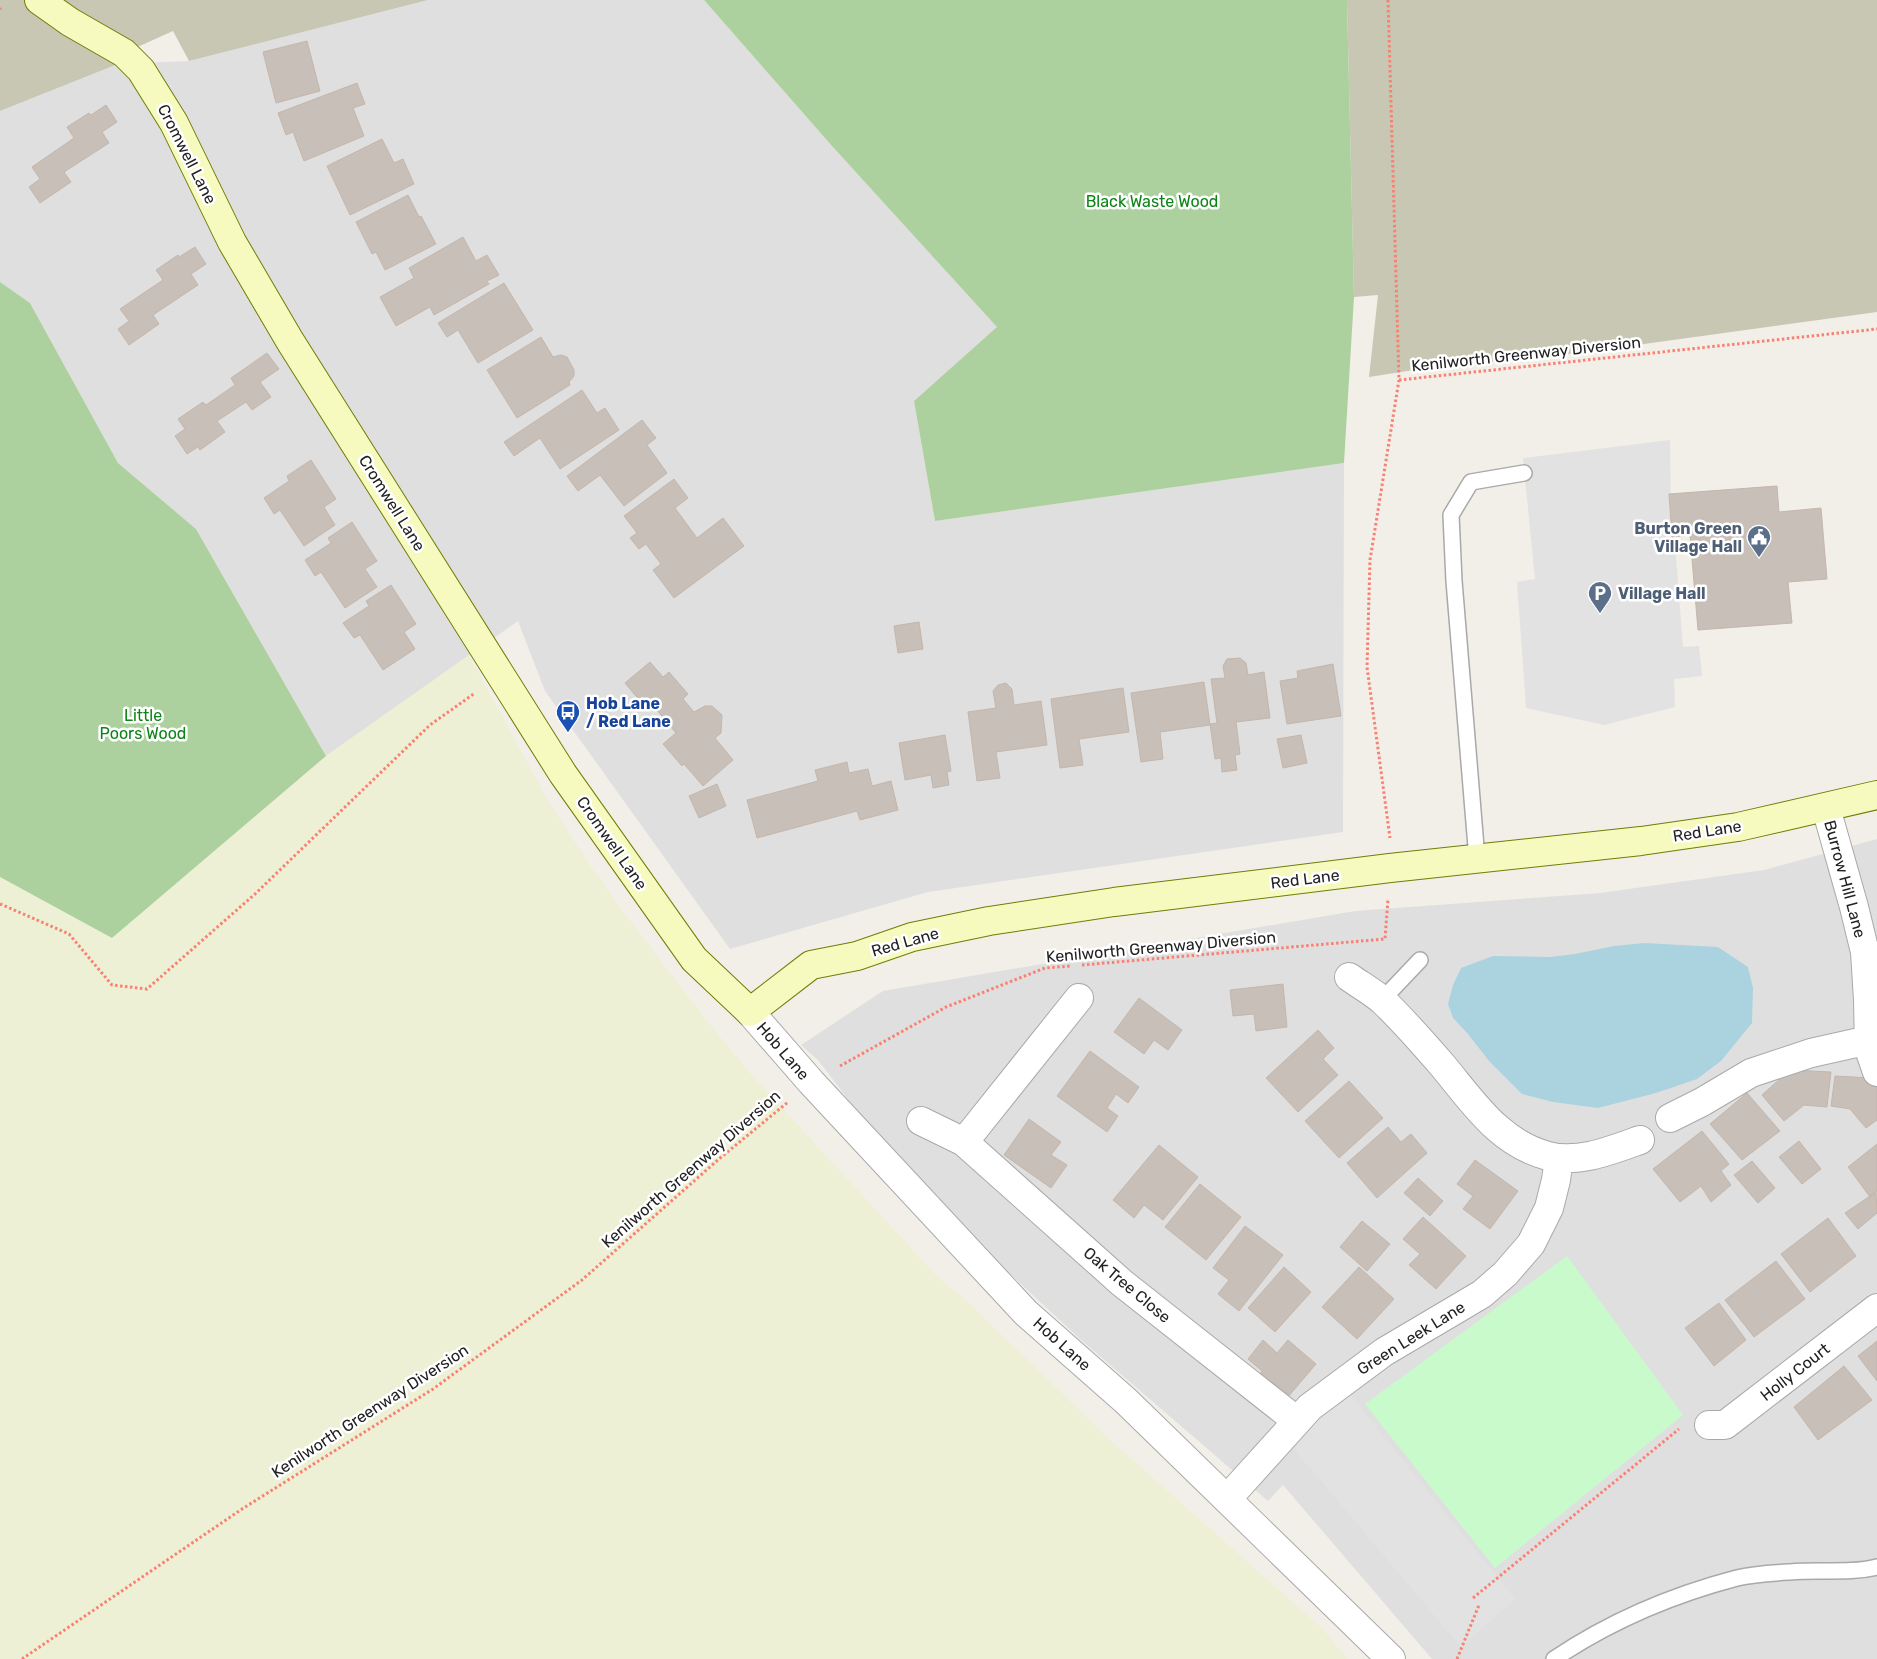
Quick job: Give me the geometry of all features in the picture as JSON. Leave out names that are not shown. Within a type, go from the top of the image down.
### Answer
[{"type":"street","name":"Cromwell Lane","points":[[39,0],[70,22],[124,53],[141,70],[174,123],[232,242],[290,341],[563,774],[694,959],[750,1012]]},
{"type":"street","name":"Red Lane","points":[[750,1012],[811,965],[857,956],[912,937],[989,921],[1114,902],[1390,868],[1641,841],[1738,827],[1877,795]]},
{"type":"street","name":"Burrow Hill Lane","points":[[1826,808],[1865,952],[1869,1049],[1877,1072]]},
{"type":"street","points":[[1349,977],[1382,1000],[1442,1066],[1484,1117],[1496,1128],[1521,1145],[1548,1156],[1559,1158],[1580,1157],[1607,1152],[1640,1140]]},
{"type":"street","points":[[964,1142],[1078,998]]},
{"type":"street","name":"Hob Lane","points":[[750,1012],[811,1082],[1026,1313],[1126,1401],[1392,1659]]},
{"type":"street","points":[[1670,1118],[1702,1102],[1751,1073],[1811,1053],[1869,1040]]},
{"type":"street","name":"Oak Tree Close","points":[[921,1121],[964,1142],[1122,1283],[1297,1421]]},
{"type":"street","name":"Green Leek Lane","points":[[1227,1499],[1310,1407],[1384,1352],[1482,1294],[1505,1274],[1531,1244],[1549,1208],[1559,1158]]},
{"type":"street","name":"Holly Court","points":[[1710,1425],[1725,1425],[1877,1308]]},
{"type":"lane","points":[[1477,859],[1454,581],[1451,515],[1471,482],[1524,473]]},
{"type":"lane","points":[[1382,1000],[1420,960]]},
{"type":"lane","points":[[1554,1659],[1584,1638],[1658,1603],[1738,1578],[1792,1572],[1877,1568]]},
{"type":"path","points":[[1388,0],[1399,380]]},
{"type":"path","name":"Kenilworth Greenway Diversion","points":[[22,1659],[242,1509],[457,1372],[582,1280],[719,1159],[811,1082],[946,1007],[1045,968],[1385,939],[1390,844],[1366,667],[1370,560],[1399,380],[1877,329]]},
{"type":"path","points":[[0,904],[69,934],[112,985],[147,989],[255,894],[430,725],[499,675]]},
{"type":"path","points":[[1473,1598],[1686,1424],[1710,1425]]},
{"type":"path","points":[[1457,1659],[1478,1605]]},
{"type":"shaded area","points":[[0,0],[428,0],[189,61],[173,31],[124,53],[118,64],[0,111]]},
{"type":"shaded area","points":[[428,0],[704,0],[832,146],[998,327],[914,401],[935,521],[1344,463],[1343,832],[928,892],[730,949],[545,691],[518,621],[326,756],[196,529],[118,463],[30,303],[0,282],[0,111],[118,64],[189,61]]},
{"type":"shaded area","points":[[1347,0],[1877,0],[1877,312],[1586,352],[1414,370],[1369,377],[1378,295],[1354,297]]},
{"type":"shaded area","name":"Village Hall","points":[[1670,440],[1671,520],[1675,544],[1683,647],[1699,646],[1702,676],[1674,679],[1675,707],[1604,725],[1526,708],[1517,582],[1535,579],[1523,458]]},
{"type":"shaded area","points":[[469,655],[550,804],[592,868],[703,1016],[751,1074],[936,1275],[968,1302],[1106,1436],[1321,1627],[1348,1659],[0,1659],[0,877],[112,938],[326,756]]},
{"type":"shaded area","points":[[1877,839],[1877,1659],[1432,1659],[1283,1485],[1268,1501],[1080,1339],[935,1204],[882,1144],[818,1060],[801,1045],[883,991],[1355,911],[1600,893],[1764,870]]},
{"type":"shaded area","points":[[1341,1384],[1515,1599],[1461,1647],[1283,1436]]},
{"type":"green space","name":"Black Waste Wood","points":[[704,0],[1347,0],[1354,297],[1344,463],[935,521],[914,401],[997,327],[832,146]]},
{"type":"green space","name":"Little Poors Wood","points":[[0,282],[30,303],[118,463],[196,529],[326,756],[112,938],[0,877]]},
{"type":"green space","points":[[1567,1256],[1683,1415],[1495,1568],[1365,1404]]},
{"type":"water","points":[[1644,943],[1718,947],[1748,967],[1753,988],[1752,1023],[1721,1061],[1697,1079],[1656,1093],[1598,1108],[1553,1102],[1522,1094],[1489,1061],[1453,1018],[1448,1004],[1453,985],[1461,968],[1493,956],[1550,957]]},
{"type":"building","points":[[307,41],[320,91],[276,103],[263,52]]},
{"type":"building","points":[[357,83],[365,104],[353,108],[364,136],[304,161],[293,132],[286,135],[278,113]]},
{"type":"building","points":[[106,105],[117,122],[102,132],[109,143],[64,172],[71,182],[40,203],[29,187],[40,179],[32,167],[74,138],[67,127]]},
{"type":"building","points":[[382,139],[394,163],[403,159],[414,184],[350,215],[327,166]]},
{"type":"building","points":[[408,195],[436,244],[385,270],[376,252],[372,254],[356,222]]},
{"type":"building","points":[[463,237],[476,261],[487,255],[499,275],[487,281],[489,284],[434,315],[430,307],[396,326],[380,297],[414,278],[409,268]]},
{"type":"building","points":[[195,247],[206,264],[191,274],[198,285],[153,315],[159,324],[129,345],[118,329],[129,321],[120,309],[163,280],[156,270],[178,255],[179,257]]},
{"type":"building","points":[[504,283],[533,330],[478,363],[458,330],[447,337],[438,323]]},
{"type":"building","points":[[541,337],[553,357],[561,355],[567,357],[574,370],[574,376],[569,382],[570,385],[517,418],[487,370]]},
{"type":"building","points":[[267,353],[279,369],[260,382],[271,397],[252,410],[246,402],[217,421],[225,432],[200,450],[198,447],[187,454],[175,436],[185,429],[178,419],[203,402],[206,405],[235,385],[231,378]]},
{"type":"building","points":[[582,390],[597,413],[605,408],[619,430],[560,469],[540,438],[514,456],[504,442]]},
{"type":"building","points":[[642,420],[656,438],[647,445],[667,473],[624,506],[600,475],[578,491],[567,476]]},
{"type":"building","points":[[311,460],[336,499],[324,507],[335,525],[304,546],[280,510],[274,514],[264,498],[289,481],[287,476]]},
{"type":"building","points":[[674,479],[688,498],[675,508],[697,538],[723,518],[744,546],[674,598],[653,570],[661,564],[646,544],[639,549],[630,538],[637,533],[624,516]]},
{"type":"building","name":"Burton Green Village Hall","points":[[1777,486],[1779,512],[1821,508],[1827,579],[1788,582],[1792,623],[1698,630],[1690,535],[1672,537],[1669,494]]},
{"type":"building","points":[[352,522],[377,561],[365,569],[377,587],[345,608],[321,572],[315,576],[305,560],[331,543],[328,538]]},
{"type":"building","points":[[391,585],[416,624],[404,632],[415,649],[383,670],[360,635],[354,638],[343,623],[369,606],[366,601]]},
{"type":"building","points":[[919,622],[923,649],[898,653],[894,626]]},
{"type":"building","points":[[1240,658],[1246,663],[1248,675],[1264,672],[1270,718],[1236,722],[1240,754],[1235,755],[1237,770],[1222,772],[1221,758],[1215,759],[1210,724],[1217,723],[1211,679],[1225,678],[1223,666],[1227,659]]},
{"type":"building","points":[[650,662],[663,677],[669,672],[688,694],[683,699],[694,712],[705,706],[712,706],[722,715],[721,733],[715,738],[733,760],[703,786],[663,744],[676,733],[651,703],[646,708],[625,683]]},
{"type":"building","points":[[1333,664],[1341,716],[1287,724],[1280,681],[1298,678],[1297,671]]},
{"type":"building","points":[[1204,682],[1210,725],[1160,732],[1163,759],[1141,762],[1131,693]]},
{"type":"building","points":[[1006,683],[1012,689],[1014,705],[1041,701],[1047,745],[996,752],[1000,778],[977,781],[968,712],[996,708],[993,691],[998,685]]},
{"type":"building","points":[[1123,688],[1129,732],[1079,739],[1083,765],[1060,768],[1051,699]]},
{"type":"building","points":[[945,735],[951,771],[947,772],[949,785],[933,788],[931,775],[905,780],[899,743]]},
{"type":"building","points":[[1301,735],[1307,763],[1283,768],[1277,739]]},
{"type":"building","points":[[847,762],[849,773],[868,769],[872,786],[891,781],[898,810],[860,820],[857,811],[757,838],[747,800],[818,781],[815,770]]},
{"type":"building","points":[[717,784],[726,806],[699,818],[689,796]]},
{"type":"building","points":[[1283,984],[1287,1027],[1256,1031],[1254,1014],[1233,1016],[1230,990]]},
{"type":"building","points":[[1139,998],[1182,1030],[1168,1050],[1154,1040],[1144,1054],[1114,1032]]},
{"type":"building","points":[[1318,1030],[1334,1048],[1323,1059],[1338,1075],[1298,1112],[1266,1078]]},
{"type":"building","points":[[1090,1051],[1139,1087],[1128,1103],[1116,1094],[1107,1108],[1118,1116],[1107,1132],[1057,1096]]},
{"type":"building","points":[[1790,1070],[1831,1072],[1827,1107],[1804,1105],[1784,1121],[1762,1095]]},
{"type":"building","points":[[1835,1076],[1871,1078],[1877,1086],[1877,1120],[1866,1128],[1850,1109],[1831,1106]]},
{"type":"building","points":[[1349,1081],[1383,1118],[1339,1158],[1305,1121]]},
{"type":"building","points":[[1747,1093],[1780,1131],[1742,1160],[1710,1124]]},
{"type":"building","points":[[1029,1119],[1061,1142],[1051,1155],[1067,1165],[1051,1188],[1004,1155]]},
{"type":"building","points":[[1388,1127],[1401,1142],[1411,1134],[1427,1153],[1377,1198],[1347,1163]]},
{"type":"building","points":[[1702,1131],[1729,1164],[1721,1171],[1731,1185],[1711,1202],[1701,1186],[1680,1202],[1653,1169]]},
{"type":"building","points":[[1799,1141],[1821,1169],[1802,1184],[1779,1157]]},
{"type":"building","points":[[1877,1144],[1877,1191],[1870,1197],[1848,1167]]},
{"type":"building","points":[[1159,1145],[1198,1177],[1163,1220],[1144,1205],[1134,1218],[1113,1200]]},
{"type":"building","points":[[1475,1160],[1518,1191],[1490,1229],[1463,1209],[1473,1196],[1457,1184]]},
{"type":"building","points":[[1752,1161],[1775,1188],[1758,1203],[1734,1175]]},
{"type":"building","points":[[1418,1178],[1443,1201],[1430,1216],[1404,1193]]},
{"type":"building","points":[[1200,1184],[1241,1217],[1206,1260],[1165,1227]]},
{"type":"building","points":[[1876,1192],[1877,1213],[1858,1229],[1845,1213]]},
{"type":"building","points":[[1423,1217],[1466,1256],[1436,1289],[1409,1265],[1420,1254],[1403,1239]]},
{"type":"building","points":[[1828,1218],[1856,1256],[1810,1292],[1781,1254]]},
{"type":"building","points":[[1362,1221],[1390,1244],[1367,1271],[1340,1247]]},
{"type":"building","points":[[1245,1226],[1283,1255],[1239,1311],[1218,1294],[1229,1280],[1213,1268]]},
{"type":"building","points":[[1776,1261],[1805,1299],[1754,1337],[1725,1300]]},
{"type":"building","points":[[1284,1267],[1311,1292],[1275,1332],[1248,1308]]},
{"type":"building","points":[[1359,1267],[1394,1299],[1357,1339],[1322,1307]]},
{"type":"building","points":[[1719,1303],[1746,1340],[1714,1366],[1685,1328]]},
{"type":"building","points":[[1263,1340],[1277,1353],[1288,1340],[1316,1364],[1287,1398],[1260,1375],[1262,1371],[1248,1359]]},
{"type":"building","points":[[1877,1341],[1877,1381],[1858,1356]]},
{"type":"building","points":[[1844,1366],[1872,1400],[1818,1440],[1794,1407]]},
{"type":"place","name":"Burton Green Village Hall","points":[[1759,558]]},
{"type":"place","name":"Village Hall","points":[[1600,614]]},
{"type":"place","name":"Hob Lane / Red Lane","points":[[568,733]]}]
